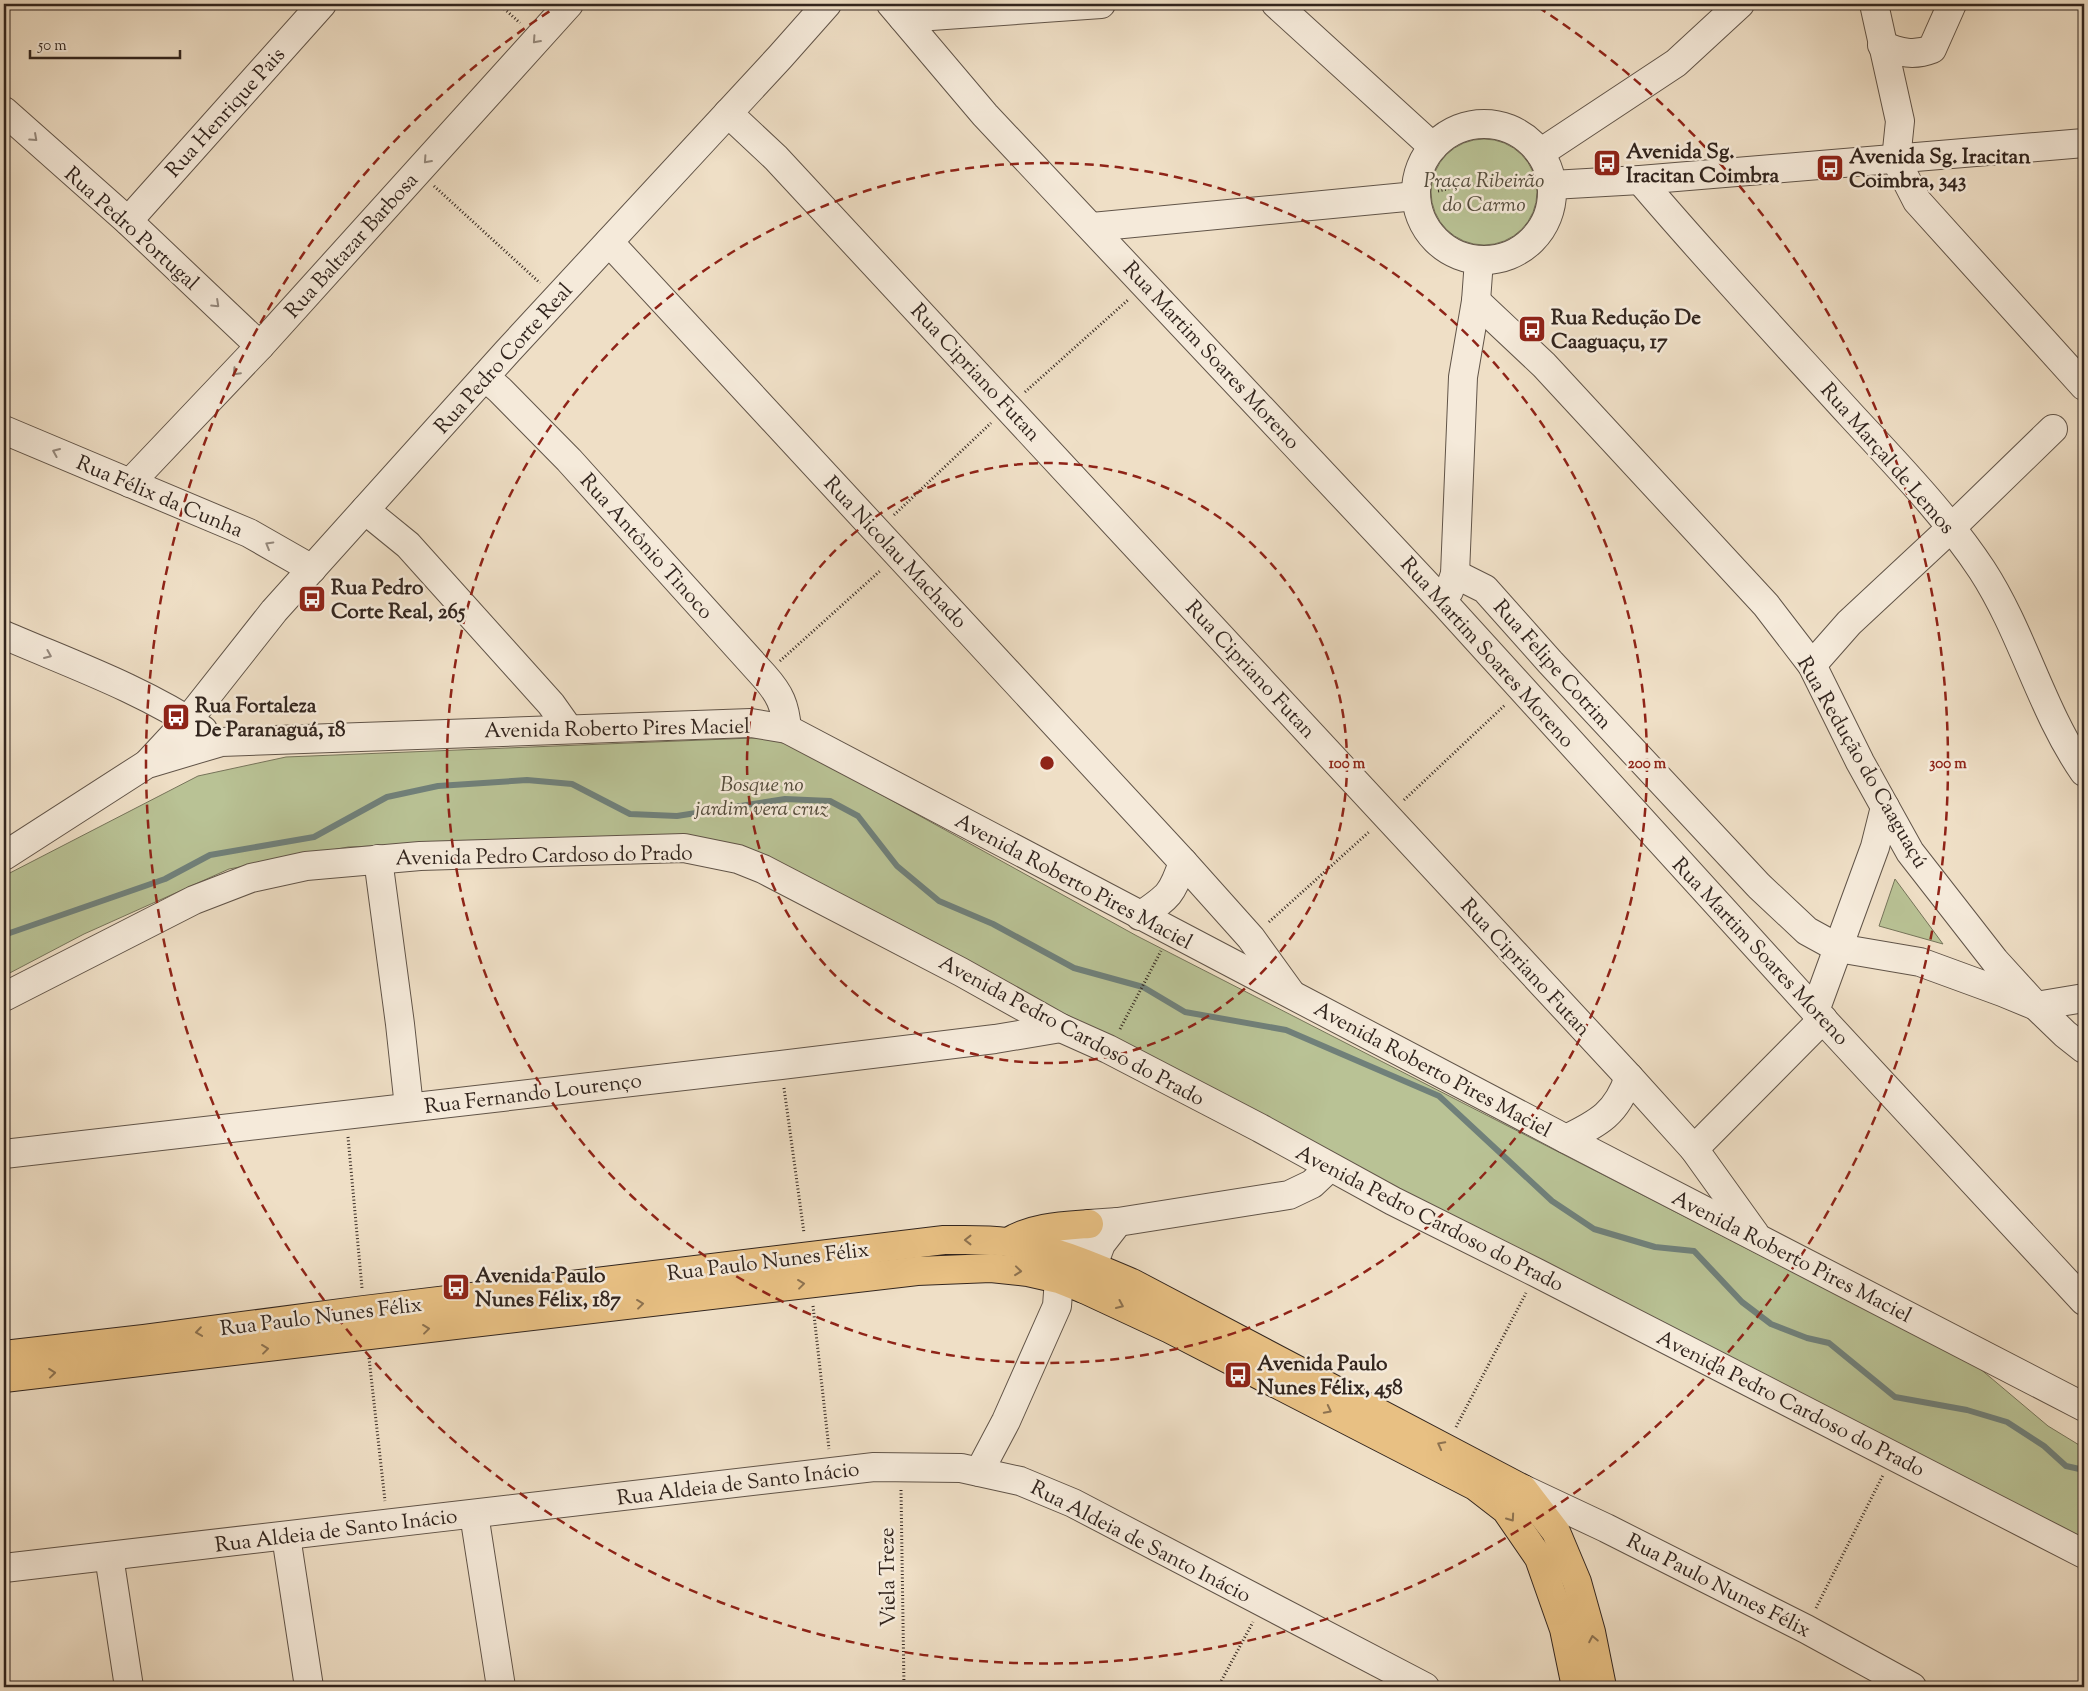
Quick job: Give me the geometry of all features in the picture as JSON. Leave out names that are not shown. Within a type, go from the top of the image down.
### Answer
[{"type":"main road","points":[[1008,1242],[1022,1234],[1056,1227],[1089,1224]]},
{"type":"main road","name":"Rua Paulo Nunes Félix","points":[[4,1355],[944,1240],[1008,1242],[1072,1279],[1170,1328],[1479,1477]]},
{"type":"main road","name":"Rua Paulo Nunes Félix","points":[[4,1378],[810,1283],[953,1268],[990,1268],[1072,1279],[1132,1283],[1446,1447],[1479,1477]]},
{"type":"main road","points":[[1479,1477],[1523,1489],[1556,1532],[1577,1582],[1591,1632],[1602,1687]]},
{"type":"main road","points":[[1479,1477],[1506,1510],[1539,1558],[1564,1629],[1576,1687]]},
{"type":"street","name":"Rua Henrique Pais","points":[[128,221],[322,4]]},
{"type":"street","name":"Rua Baltazar Barbosa","points":[[130,483],[260,346],[569,4]]},
{"type":"street","name":"Rua Pedro Corte Real","points":[[147,764],[188,720],[274,611],[485,377],[827,4]]},
{"type":"street","points":[[897,11],[1101,4]]},
{"type":"street","points":[[1276,4],[1433,147]]},
{"type":"street","points":[[1540,153],[1676,63],[1740,4]]},
{"type":"street","points":[[1874,4],[1900,121],[1896,160],[1917,201],[2084,386]]},
{"type":"street","points":[[1882,45],[1898,52],[1912,54],[1932,49],[1952,4]]},
{"type":"street","name":"Rua Martim Soares Moreno","points":[[897,11],[985,114],[1445,604],[1819,1015],[2084,1301]]},
{"type":"street","name":"Rua Pedro Portugal","points":[[4,111],[128,221],[260,346]]},
{"type":"street","name":"Rua Cipriano Futan","points":[[728,113],[776,158],[1629,1077],[1694,1149],[1759,1238]]},
{"type":"street","points":[[1479,124],[1497,125],[1513,130],[1528,140],[1540,153],[1548,168],[1552,185],[1552,205],[1546,223],[1534,240],[1518,252],[1499,259],[1479,260],[1455,254],[1435,240],[1421,220],[1416,196],[1417,178],[1423,161],[1433,147],[1446,135],[1462,128],[1479,124]]},
{"type":"street","points":[[1552,185],[1640,180],[2084,144]]},
{"type":"street","name":"Rua Marçal de Lemos","points":[[1640,180],[1695,244],[1870,435],[1952,528],[1999,598],[2054,717],[2084,772]]},
{"type":"street","points":[[1092,227],[1416,196]]},
{"type":"street","name":"Rua Nicolau Machado","points":[[609,242],[1183,862],[1251,938],[1293,996]]},
{"type":"street","points":[[1445,604],[1455,574],[1463,377],[1476,301],[1479,260]]},
{"type":"street","name":"Rua Redução do Caaguaçú","points":[[1476,301],[1544,365],[1766,605],[1812,665],[1860,762],[1910,852],[1995,961],[2036,1006],[2065,1034],[2084,1049]]},
{"type":"street","name":"Rua Antônio Tinoco","points":[[485,377],[569,460],[777,691],[786,711],[787,730]]},
{"type":"street","name":"Rua Félix da Cunha","points":[[4,430],[249,533],[312,569]]},
{"type":"street","points":[[1812,665],[1849,624],[2053,430]]},
{"type":"street","points":[[365,510],[408,545],[551,704],[568,728]]},
{"type":"street","name":"Rua Felipe Cotrim","points":[[1455,574],[1485,589],[1563,677],[1759,886],[1807,931],[1838,948],[1920,962],[2036,1006]]},
{"type":"street","points":[[4,635],[123,687],[188,720],[221,742]]},
{"type":"street","name":"Avenida Roberto Pires Maciel","points":[[4,856],[147,764],[221,742],[568,728],[751,723],[787,730],[1566,1139],[1759,1238],[2080,1397]]},
{"type":"street","points":[[1694,1149],[1819,1015],[1838,948],[1875,847],[1885,807]]},
{"type":"street","name":"Avenida Pedro Cardoso do Prado","points":[[4,997],[194,900],[251,878],[306,866],[420,856],[684,848],[738,859],[763,869],[875,927],[1061,1028],[1125,1058],[1260,1128],[1329,1168],[2084,1554]]},
{"type":"street","points":[[378,859],[409,1108]]},
{"type":"street","points":[[1140,916],[1169,894],[1175,885],[1183,862]]},
{"type":"street","points":[[2036,1006],[2084,998]]},
{"type":"street","name":"Rua Fernando Lourenço","points":[[4,1154],[780,1065],[995,1039],[1061,1028]]},
{"type":"street","points":[[1566,1139],[1604,1119],[1617,1104],[1629,1077]]},
{"type":"street","points":[[1072,1279],[1077,1237],[1089,1224],[1118,1222],[1251,1203],[1289,1195],[1312,1184],[1329,1168]]},
{"type":"street","points":[[980,1472],[1006,1421],[1072,1279],[1118,1222]]},
{"type":"street","name":"Rua Aldeia de Santo Inácio","points":[[4,1568],[874,1467],[960,1468],[1020,1481],[1073,1503],[1426,1687]]},
{"type":"street","name":"Rua Paulo Nunes Félix","points":[[1523,1489],[1606,1528],[1806,1629],[1912,1687]]},
{"type":"street","points":[[474,1514],[502,1687]]},
{"type":"street","points":[[1556,1532],[1571,1528],[1606,1528]]},
{"type":"street","points":[[286,1536],[309,1687]]},
{"type":"street","points":[[109,1556],[129,1687]]},
{"type":"path","points":[[499,4],[537,39]]},
{"type":"path","points":[[417,171],[557,298]]},
{"type":"path","points":[[1416,196],[1466,185],[1524,179],[1552,185]]},
{"type":"path","points":[[764,676],[898,554]]},
{"type":"path","points":[[1125,1020],[1150,972]]},
{"type":"path","points":[[780,1065],[807,1256]]},
{"type":"path","points":[[346,1114],[364,1310]]},
{"type":"path","points":[[1446,1447],[1537,1273]]},
{"type":"path","points":[[810,1283],[831,1472]]},
{"type":"path","points":[[367,1336],[388,1524]]},
{"type":"path","points":[[1806,1629],[1893,1455]]},
{"type":"path","name":"Viela Treze","points":[[900,1467],[904,1687]]},
{"type":"path","points":[[1218,1687],[1263,1602]]},
{"type":"green space","name":"Praça Ribeirão do Carmo","points":[[1484,139],[1504,143],[1521,155],[1533,172],[1537,192],[1533,212],[1521,229],[1504,241],[1484,245],[1464,241],[1447,229],[1435,212],[1431,192],[1435,172],[1447,155],[1464,143]]},
{"type":"green space","name":"Bosque no jardim vera cruz","points":[[777,737],[1137,936],[1978,1367],[2048,1426],[2084,1448],[2084,1542],[1380,1180],[827,891],[634,836],[348,847],[229,869],[84,934],[4,976],[4,876],[198,776],[286,757]]},
{"type":"green space","points":[[1895,879],[1943,944],[1879,926]]},
{"type":"waterway","points":[[4,935],[165,879],[210,855],[314,837],[387,797],[438,786],[527,780],[572,784],[630,814],[677,816],[785,799],[830,801],[858,816],[897,866],[939,901],[993,924],[1074,968],[1143,987],[1185,1012],[1286,1030],[1439,1096],[1552,1201],[1594,1229],[1655,1247],[1694,1251],[1742,1302],[1771,1324],[1807,1338],[1829,1343],[1895,1397],[1967,1410],[2007,1422],[2044,1446],[2066,1466],[2084,1470]]},
{"type":"place","name":"Avenida Sg. Iracitan Coimbra","points":[[1607,163]]},
{"type":"place","name":"Avenida Sg. Iracitan Coimbra, 343","points":[[1830,168]]},
{"type":"place","name":"Rua Redução De Caaguaçu, 17","points":[[1532,329]]},
{"type":"place","name":"Rua Pedro Corte Real, 265","points":[[312,599]]},
{"type":"place","name":"Rua Fortaleza De Paranaguá, 18","points":[[176,717]]},
{"type":"place","name":"Avenida Paulo Nunes Félix, 187","points":[[456,1287]]},
{"type":"place","name":"Avenida Paulo Nunes Félix, 458","points":[[1238,1375]]}]
